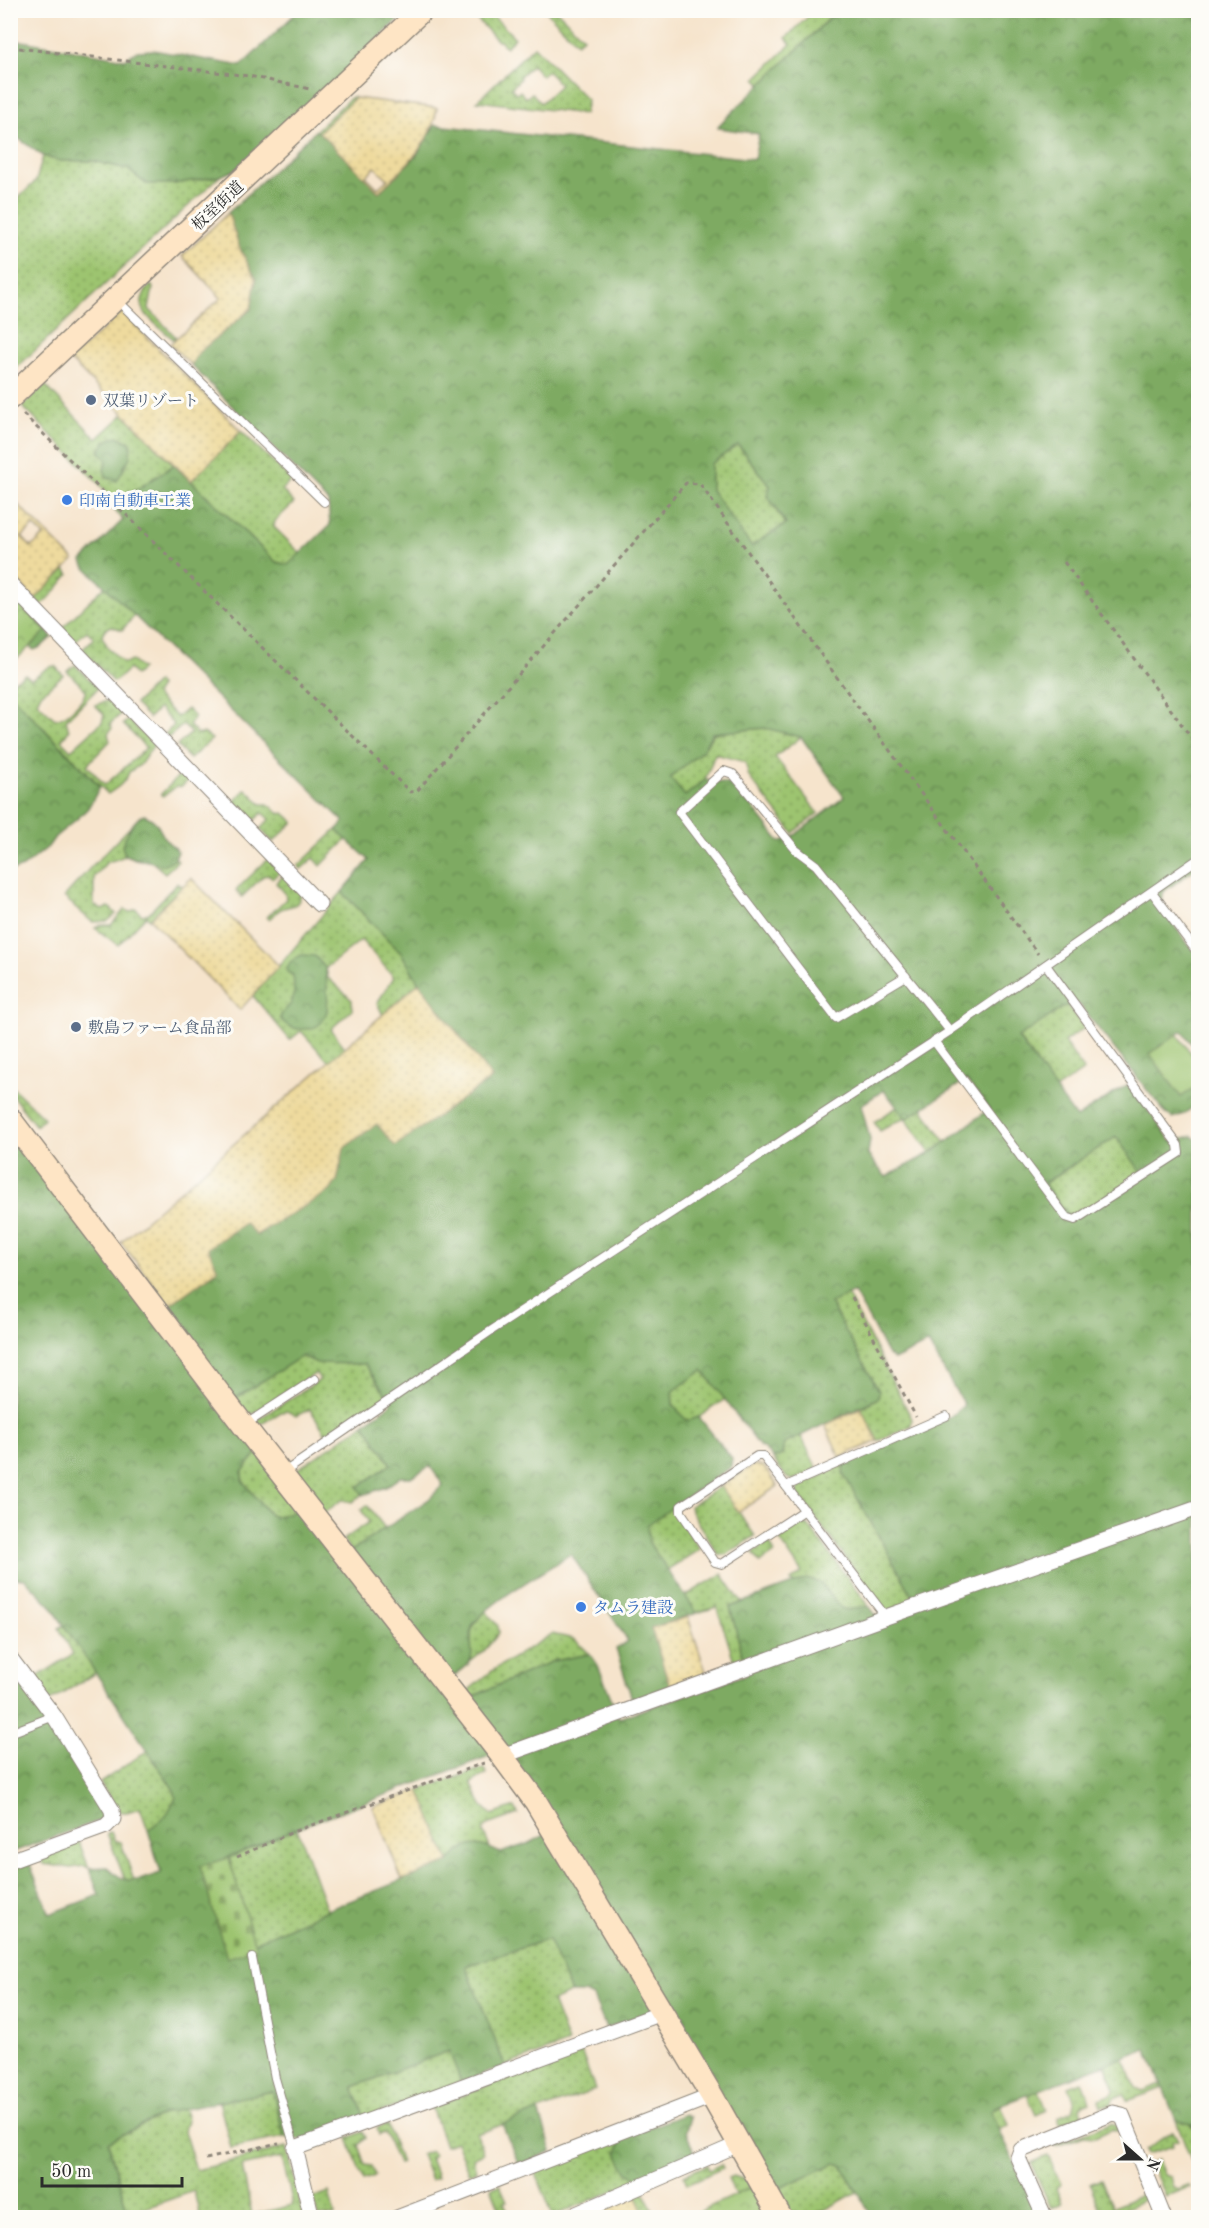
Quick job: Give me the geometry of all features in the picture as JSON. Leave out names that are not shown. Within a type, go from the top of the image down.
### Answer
[{"type":"street","name":"板室街道","points":[[15,404],[116,299],[422,10]]},
{"type":"street","points":[[10,584],[319,904]]},
{"type":"street","points":[[10,1119],[244,1426],[536,1802],[712,2096],[781,2217]]},
{"type":"street","points":[[502,1756],[886,1617],[1198,1508]]},
{"type":"street","points":[[10,1658],[54,1716],[112,1810],[113,1819],[106,1826],[10,1861]]},
{"type":"street","points":[[312,2217],[294,2144],[662,2013]]},
{"type":"street","points":[[397,2217],[712,2096]]},
{"type":"street","points":[[1045,2217],[1018,2158],[1021,2150],[1113,2113],[1122,2115],[1164,2217]]},
{"type":"street","points":[[567,2217],[739,2144]]},
{"type":"lane","points":[[116,299],[324,502]]},
{"type":"lane","points":[[906,976],[836,1017],[679,812],[724,771],[733,774],[796,850],[816,865],[906,976],[950,1031]]},
{"type":"lane","points":[[282,1474],[492,1330],[950,1031],[1198,859]]},
{"type":"lane","points":[[1152,892],[1198,953]]},
{"type":"lane","points":[[934,1041],[1066,1217],[1076,1220],[1179,1153],[1178,1145],[1046,965]]},
{"type":"lane","points":[[244,1426],[315,1378]]},
{"type":"lane","points":[[786,1486],[946,1416]]},
{"type":"lane","points":[[805,1510],[722,1564],[715,1562],[681,1512],[681,1506],[757,1456],[763,1456],[805,1510],[886,1617]]},
{"type":"lane","points":[[10,1733],[54,1716]]},
{"type":"lane","points":[[252,1958],[275,2078],[294,2144]]},
{"type":"path","points":[[10,46],[249,76],[312,89],[330,98]]},
{"type":"path","points":[[15,404],[410,792],[417,791],[686,483],[700,484],[853,700],[1046,965]]},
{"type":"path","points":[[1064,562],[1198,747]]},
{"type":"path","points":[[852,1297],[921,1427]]},
{"type":"path","points":[[237,1857],[296,1831],[502,1756]]},
{"type":"path","points":[[206,2158],[294,2144]]},
{"type":"green space","points":[[298,11],[407,11],[297,119],[235,170],[220,176],[174,184],[146,184],[127,169],[93,161],[60,161],[43,156],[11,133],[10,39],[125,59],[137,51],[153,50],[241,66]]},
{"type":"green space","points":[[469,11],[488,11],[515,38],[506,47]]},
{"type":"green space","points":[[546,11],[557,11],[583,37],[577,43]]},
{"type":"green space","points":[[814,11],[837,11],[762,84],[756,78],[791,44],[786,38]]},
{"type":"green space","points":[[837,11],[1198,11],[1198,866],[1162,893],[1161,908],[1198,957],[1198,1052],[1182,1031],[1150,1054],[1181,1097],[1198,1085],[1198,1103],[1184,1114],[1173,1118],[1166,1114],[1079,1004],[1067,1005],[1018,1038],[1076,1118],[1127,1085],[1171,1141],[1192,1136],[1198,1141],[1198,2132],[1190,2124],[1176,2120],[1147,2049],[995,2107],[991,2111],[1039,2217],[872,2217],[842,2165],[835,2163],[773,2191],[667,2006],[606,2028],[593,1997],[585,1993],[571,1993],[548,1939],[466,1966],[505,2066],[461,2082],[449,2051],[353,2087],[365,2118],[305,2140],[284,2137],[273,2091],[165,2113],[108,2142],[128,2214],[124,2217],[11,2217],[11,1869],[29,1862],[50,1914],[99,1895],[89,1868],[107,1867],[127,1880],[161,1873],[148,1830],[166,1816],[176,1797],[174,1790],[51,1606],[25,1579],[13,1578],[11,1580],[10,1134],[151,1315],[217,1271],[208,1248],[245,1222],[256,1235],[337,1181],[344,1148],[378,1123],[395,1145],[492,1078],[419,983],[402,954],[342,892],[369,860],[336,830],[344,822],[84,566],[82,561],[123,520],[108,503],[112,497],[133,492],[174,465],[276,562],[288,565],[330,525],[328,502],[191,365],[199,352],[251,309],[256,279],[240,249],[228,213],[315,131],[319,132],[379,192],[416,156],[435,125],[754,159],[759,134],[718,128]],"holes":[[[738,445],[770,486],[767,496],[786,524],[751,546],[711,490],[711,464]],[[765,728],[801,737],[844,797],[795,835],[780,842],[735,785],[705,780],[685,796],[670,778],[703,750],[712,733]],[[966,1080],[989,1109],[934,1151],[886,1177],[868,1155],[870,1139],[861,1105],[884,1090],[906,1119]],[[1116,1137],[1142,1173],[1076,1217],[1067,1214],[1044,1183]],[[854,1292],[888,1355],[894,1360],[928,1343],[964,1405],[950,1417],[845,1464],[843,1473],[916,1602],[881,1622],[869,1606],[848,1610],[841,1608],[821,1583],[806,1579],[730,1607],[747,1674],[619,1718],[598,1665],[590,1654],[553,1661],[467,1699],[451,1678],[471,1659],[472,1627],[483,1613],[571,1554],[628,1641],[616,1649],[633,1702],[671,1689],[651,1628],[697,1613],[649,1543],[647,1525],[731,1467],[732,1459],[699,1417],[687,1421],[673,1405],[672,1392],[703,1370],[760,1447],[765,1449],[773,1459],[782,1455],[784,1444],[878,1398],[879,1391],[830,1303]],[[302,1356],[317,1363],[365,1364],[392,1403],[364,1424],[391,1464],[358,1487],[363,1495],[386,1487],[400,1477],[411,1477],[430,1466],[443,1485],[429,1499],[341,1558],[303,1508],[276,1517],[270,1515],[242,1480],[242,1472],[259,1451],[225,1405]],[[508,1749],[545,1835],[530,1843],[500,1853],[478,1845],[466,1847],[449,1862],[231,1951],[205,1868],[297,1828]]]},
{"type":"green space","points":[[534,46],[587,100],[584,114],[477,101]],"holes":[[[532,65],[542,76],[547,71],[560,85],[541,103],[532,93],[526,98],[520,91],[517,94],[511,88]]]},
{"type":"green space","points":[[351,97],[355,98],[319,132],[315,131]]},
{"type":"green space","points":[[43,156],[60,161],[93,161],[127,169],[146,184],[174,184],[220,176],[11,373],[11,205],[36,181]]},
{"type":"green space","points":[[151,285],[153,288],[149,309],[176,337],[173,339],[146,315],[143,308],[144,294]]},
{"type":"green space","points":[[45,385],[97,439],[124,414],[174,465],[133,492],[112,497],[22,406]]},
{"type":"green space","points":[[241,431],[292,480],[282,490],[294,503],[275,521],[274,527],[301,554],[288,565],[276,562],[191,481]]},
{"type":"green space","points":[[117,436],[131,443],[130,457],[117,481],[107,478],[104,470],[107,460],[99,451],[106,441]]},
{"type":"green space","points":[[738,445],[770,486],[767,496],[786,524],[751,547],[711,490],[711,464]]},
{"type":"green space","points":[[65,569],[69,575],[41,605],[35,599]]},
{"type":"green space","points":[[105,586],[135,615],[122,630],[112,626],[105,629],[102,636],[109,649],[124,663],[132,661],[142,669],[135,675],[129,669],[114,682],[82,650],[94,638],[87,631],[74,642],[61,629]]},
{"type":"green space","points":[[10,595],[46,631],[18,658],[11,650]]},
{"type":"green space","points":[[30,610],[52,637],[34,650],[24,643]]},
{"type":"green space","points":[[75,665],[98,688],[66,720],[69,731],[61,740],[71,750],[102,722],[104,714],[95,705],[109,700],[122,713],[110,724],[112,728],[108,734],[110,741],[87,765],[105,785],[146,748],[123,724],[128,720],[154,745],[140,765],[129,772],[123,782],[108,794],[11,695],[11,683],[25,674],[31,679],[49,667],[55,666],[63,675],[40,695],[37,702],[55,719],[60,718],[78,704],[86,690],[67,671]]},
{"type":"green space","points":[[157,682],[160,686],[155,695],[177,717],[187,709],[195,717],[189,725],[198,735],[204,733],[212,739],[190,759],[177,746],[191,733],[183,725],[168,738],[165,734],[174,725],[159,708],[149,718],[135,704]]},
{"type":"green space","points":[[11,695],[100,787],[88,808],[55,837],[48,847],[23,867],[11,871]]},
{"type":"green space","points":[[765,728],[801,737],[775,757],[818,813],[793,833],[749,777],[745,762],[715,754],[705,780],[685,796],[669,778],[703,750],[714,733]]},
{"type":"green space","points":[[181,774],[188,781],[163,796],[161,794]]},
{"type":"green space","points":[[246,789],[261,804],[268,804],[294,822],[273,842],[260,829],[270,819],[263,813],[253,821],[233,802]]},
{"type":"green space","points":[[144,815],[156,823],[167,841],[177,850],[174,860],[162,865],[125,855],[122,846],[126,837],[133,824]]},
{"type":"green space","points":[[136,821],[178,861],[165,873],[151,861],[134,859],[126,855],[107,862],[94,877],[94,905],[102,910],[109,907],[116,914],[108,921],[92,922],[64,897]]},
{"type":"green space","points":[[336,830],[347,839],[321,866],[314,858],[301,869],[298,866]]},
{"type":"green space","points":[[269,858],[281,871],[273,878],[269,875],[263,876],[242,897],[236,890]]},
{"type":"green space","points":[[285,874],[302,892],[294,905],[281,909],[269,919],[267,917],[286,899],[285,893],[276,883]]},
{"type":"green space","points":[[177,883],[182,886],[150,919],[146,916],[118,945],[95,928],[100,925],[111,925],[125,909],[129,912],[136,909],[142,915],[149,913]]},
{"type":"green space","points":[[342,892],[402,954],[419,983],[383,1015],[377,1003],[394,977],[361,940],[326,968],[328,978],[352,1000],[352,1010],[331,1029],[345,1048],[329,1062],[301,1031],[290,1040],[253,996]]},
{"type":"green space","points":[[302,955],[315,956],[326,969],[328,1006],[322,1022],[315,1027],[297,1029],[285,1024],[280,1018],[294,995],[293,975],[287,972],[288,965]]},
{"type":"green space","points":[[1067,1005],[1084,1028],[1064,1042],[1084,1070],[1055,1090],[1018,1037]]},
{"type":"green space","points":[[1177,1034],[1198,1063],[1198,1085],[1181,1097],[1150,1054]]},
{"type":"green space","points":[[11,1086],[44,1118],[36,1126],[11,1094]]},
{"type":"green space","points":[[897,1107],[906,1119],[880,1131],[874,1122]]},
{"type":"green space","points":[[924,1107],[924,1111],[946,1142],[930,1153],[906,1119]]},
{"type":"green space","points":[[1116,1136],[1143,1173],[1075,1217],[1067,1214],[1044,1184]]},
{"type":"green space","points":[[847,1294],[912,1419],[911,1426],[878,1441],[861,1408],[878,1398],[830,1302]]},
{"type":"green space","points":[[302,1356],[317,1363],[365,1364],[388,1397],[328,1437],[310,1409],[296,1416],[287,1411],[281,1412],[255,1428],[252,1423],[320,1380],[316,1373],[247,1417],[233,1399]]},
{"type":"green space","points":[[703,1370],[725,1399],[699,1417],[687,1422],[673,1405],[672,1392]]},
{"type":"green space","points":[[364,1424],[391,1464],[358,1487],[363,1495],[352,1502],[342,1500],[321,1515],[295,1479],[295,1471]]},
{"type":"green space","points":[[801,1436],[817,1469],[794,1480],[787,1478],[773,1459],[782,1455],[784,1444]]},
{"type":"green space","points":[[259,1451],[303,1508],[276,1517],[270,1515],[242,1480],[242,1472]]},
{"type":"green space","points":[[845,1464],[843,1473],[916,1602],[889,1611],[884,1609],[797,1493],[798,1487]]},
{"type":"green space","points":[[721,1486],[755,1536],[726,1555],[718,1554],[691,1512],[690,1506]]},
{"type":"green space","points":[[367,1505],[385,1528],[351,1551],[343,1540],[369,1522],[361,1510]]},
{"type":"green space","points":[[671,1507],[700,1549],[667,1570],[649,1543],[647,1525]]},
{"type":"green space","points":[[803,1522],[808,1525],[869,1606],[844,1609],[837,1605],[821,1584],[806,1581],[794,1584],[791,1581],[802,1573],[777,1536]]},
{"type":"green space","points":[[769,1542],[775,1553],[760,1563],[753,1553]]},
{"type":"green space","points":[[722,1574],[742,1603],[730,1607],[744,1661],[735,1664],[717,1607],[697,1613],[685,1596]]},
{"type":"green space","points":[[486,1611],[498,1626],[499,1633],[485,1650],[470,1662],[472,1631]]},
{"type":"green space","points":[[64,1625],[97,1672],[49,1702],[34,1679],[73,1654],[59,1628]]},
{"type":"green space","points":[[552,1634],[574,1639],[590,1654],[553,1661],[467,1699],[464,1694],[493,1670]]},
{"type":"green space","points":[[10,1662],[108,1804],[104,1819],[10,1853]]},
{"type":"green space","points":[[148,1750],[174,1790],[176,1797],[167,1816],[148,1830],[140,1808],[120,1812],[100,1783]]},
{"type":"green space","points":[[484,1768],[486,1774],[471,1783],[482,1805],[492,1815],[515,1807],[518,1814],[487,1825],[483,1831],[490,1848],[479,1846],[468,1848],[449,1862],[419,1790]]},
{"type":"green space","points":[[297,1828],[327,1910],[254,1943],[229,1858]]},
{"type":"green space","points":[[111,1832],[115,1842],[121,1842],[134,1881],[125,1880],[107,1833]]},
{"type":"green space","points":[[79,1842],[89,1868],[43,1864],[41,1856]]},
{"type":"green space","points":[[229,1858],[256,1949],[227,1958],[200,1866]]},
{"type":"green space","points":[[549,1939],[571,1993],[552,2001],[568,2043],[505,2066],[466,1966]]},
{"type":"green space","points":[[450,2050],[461,2082],[365,2118],[353,2087]]},
{"type":"green space","points":[[581,2051],[595,2090],[477,2134],[483,2153],[473,2158],[476,2171],[469,2174],[456,2142],[445,2146],[431,2107]]},
{"type":"green space","points":[[1123,2057],[1136,2088],[1143,2091],[1161,2084],[1163,2088],[1127,2101],[1124,2094],[1114,2098],[1111,2104],[1101,2106],[1099,2099],[1112,2094],[1115,2089],[1105,2064]]},
{"type":"green space","points":[[1082,2081],[1090,2102],[1080,2106],[1083,2115],[1060,2124],[1058,2117],[1073,2111],[1075,2103],[1069,2086]]},
{"type":"green space","points":[[1039,2090],[1047,2110],[1036,2115],[1027,2095]]},
{"type":"green space","points":[[273,2091],[284,2137],[231,2148],[219,2101]]},
{"type":"green space","points":[[1001,2105],[1009,2125],[999,2129],[991,2111]]},
{"type":"green space","points":[[184,2109],[187,2120],[184,2131],[196,2170],[287,2147],[303,2217],[200,2217],[194,2191],[128,2214],[108,2142],[165,2113]],"holes":[[[282,2157],[293,2205],[252,2215],[242,2166]]]},
{"type":"green space","points":[[539,2111],[552,2151],[519,2165],[502,2124]]},
{"type":"green space","points":[[685,2114],[690,2117],[686,2131],[695,2156],[639,2180],[631,2175],[617,2153],[623,2137]]},
{"type":"green space","points":[[1176,2120],[1190,2124],[1198,2132],[1198,2178]]},
{"type":"green space","points":[[1111,2123],[1119,2130],[1113,2129],[1095,2137],[1084,2136],[1056,2146],[1055,2144]]},
{"type":"green space","points":[[387,2124],[401,2163],[398,2164],[385,2133],[379,2135],[377,2128]]},
{"type":"green space","points":[[1173,2131],[1178,2140],[1172,2142],[1173,2146],[1147,2154],[1145,2150]]},
{"type":"green space","points":[[363,2132],[366,2138],[358,2145],[365,2165],[372,2166],[375,2176],[363,2180],[348,2138]]},
{"type":"green space","points":[[623,2137],[639,2180],[553,2216],[535,2171]]},
{"type":"green space","points":[[431,2151],[433,2155],[430,2158],[437,2177],[431,2180],[421,2155]]},
{"type":"green space","points":[[1048,2156],[1061,2184],[1056,2188],[1062,2203],[1051,2208],[1031,2163]]},
{"type":"green space","points":[[1158,2160],[1164,2175],[1171,2177],[1174,2187],[1179,2189],[1187,2185],[1190,2187],[1165,2197],[1151,2163]]},
{"type":"green space","points":[[835,2163],[842,2165],[857,2192],[812,2217],[789,2218],[773,2191]]},
{"type":"green space","points":[[721,2164],[723,2168],[687,2184],[684,2175],[707,2165],[709,2170]]},
{"type":"green space","points":[[733,2176],[748,2180],[752,2187],[735,2195],[728,2178]]},
{"type":"green space","points":[[1101,2179],[1113,2207],[1147,2193],[1148,2198],[1101,2217],[1090,2184]]},
{"type":"green space","points":[[500,2185],[507,2201],[504,2202],[509,2214],[514,2217],[503,2217],[491,2188]]},
{"type":"green space","points":[[752,2187],[765,2210],[765,2218],[696,2218],[694,2214]]},
{"type":"green space","points":[[329,2192],[335,2215],[318,2217],[313,2198]]},
{"type":"green space","points":[[644,2192],[656,2217],[646,2217],[636,2195]]},
{"type":"sand","points":[[355,98],[437,108],[434,121],[423,144],[379,192],[319,132]],"holes":[[[375,167],[388,179],[378,188],[366,176]]]},
{"type":"sand","points":[[228,213],[240,249],[256,279],[251,309],[199,352],[191,365],[170,344],[221,298],[182,256]]},
{"type":"sand","points":[[122,312],[241,431],[191,481],[70,360]]},
{"type":"sand","points":[[10,497],[74,560],[35,599],[11,574]],"holes":[[[34,526],[44,536],[31,547],[22,537]]]},
{"type":"sand","points":[[191,878],[279,966],[240,1010],[150,919]]},
{"type":"sand","points":[[419,983],[492,1078],[395,1146],[377,1124],[344,1148],[337,1181],[330,1191],[256,1235],[245,1223],[208,1248],[218,1270],[169,1305],[121,1242]]},
{"type":"sand","points":[[861,1408],[878,1441],[840,1457],[825,1425]]},
{"type":"sand","points":[[754,1465],[763,1466],[778,1486],[738,1512],[721,1486]]},
{"type":"sand","points":[[688,1617],[707,1675],[671,1689],[651,1628]]},
{"type":"sand","points":[[419,1790],[449,1862],[402,1880],[373,1807]]},
{"type":"sand","points":[[636,2195],[646,2217],[587,2218]]},
{"type":"place","name":"双葉リゾート","points":[[91,400]]},
{"type":"place","name":"印南自動車工業","points":[[67,500]]},
{"type":"place","name":"敷島ファーム食品部","points":[[76,1027]]},
{"type":"place","name":"タムラ建設","points":[[581,1607]]}]
